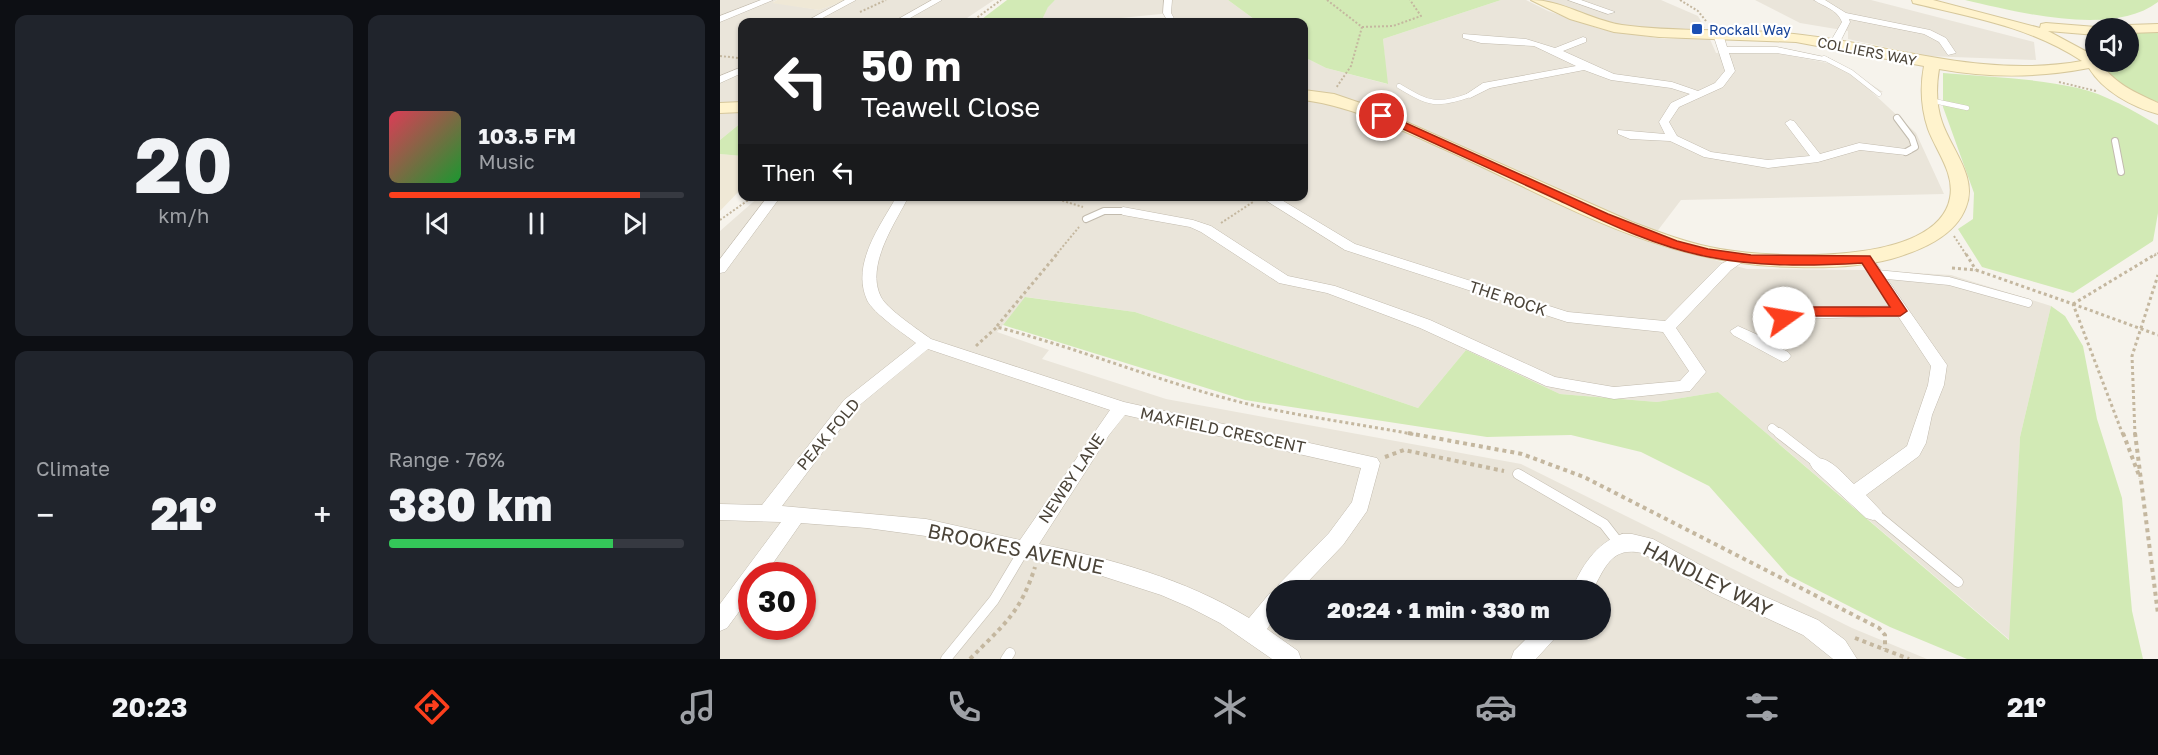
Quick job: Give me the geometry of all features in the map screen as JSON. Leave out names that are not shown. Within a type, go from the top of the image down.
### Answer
[{"type":"street","points":[[721,19],[769,0]]},
{"type":"street","points":[[817,18],[852,0]]},
{"type":"street","points":[[905,18],[939,0]]},
{"type":"street","points":[[1168,0],[1167,13],[1170,18]]},
{"type":"street","name":"COLLIERS WAY","points":[[1537,0],[1612,28],[1653,33],[1794,38],[1932,64],[1979,70],[2042,73],[2085,61]]},
{"type":"street","points":[[1818,0],[1833,6],[1844,15],[1927,32],[1943,40],[1951,53]]},
{"type":"street","points":[[1918,0],[1995,19],[2057,38],[2085,54]]},
{"type":"street","points":[[1563,11],[1576,1],[1611,12]]},
{"type":"street","points":[[1834,44],[1846,22],[1844,15]]},
{"type":"street","points":[[721,19],[738,21]]},
{"type":"street","points":[[1995,19],[2085,30]]},
{"type":"street","points":[[2139,28],[2154,26]]},
{"type":"street","points":[[1672,138],[1664,122],[1675,105],[1719,85],[1730,71],[1723,50],[1712,34]]},
{"type":"street","points":[[1466,36],[1497,43],[1527,42],[1555,51],[1587,67],[1624,80],[1677,85],[1698,94]]},
{"type":"street","points":[[1555,51],[1583,40]]},
{"type":"street","points":[[1723,50],[1777,50],[1824,58]]},
{"type":"street","points":[[1308,96],[1334,99],[1424,134],[1631,228],[1690,249],[1741,258],[1814,262],[1866,259],[1915,243],[1945,223],[1958,204],[1960,186],[1936,129],[1929,100],[1932,64]]},
{"type":"street","points":[[1470,95],[1487,85],[1587,67]]},
{"type":"street","points":[[720,80],[738,72]]},
{"type":"street","points":[[2100,72],[2102,77],[2122,92],[2158,109]]},
{"type":"street","points":[[2042,73],[2122,92]]},
{"type":"street","points":[[720,108],[738,107]]},
{"type":"street","points":[[1790,123],[1818,159]]},
{"type":"street","points":[[1622,132],[1630,136],[1672,138],[1708,155],[1768,164],[1818,159],[1859,146],[1906,152]]},
{"type":"street","points":[[720,269],[771,201]]},
{"type":"street","name":"MAXFIELD CRESCENT","points":[[900,201],[880,238],[870,267],[870,282],[874,299],[899,323],[926,343],[1097,398],[1121,408],[1371,463]]},
{"type":"street","name":"THE ROCK","points":[[1264,201],[1350,247],[1567,317],[1668,327]]},
{"type":"street","points":[[1123,211],[1192,224],[1210,231],[1284,280],[1330,289],[1425,324],[1552,382],[1614,393],[1684,387],[1698,372],[1668,327],[1726,267],[1741,258]]},
{"type":"street","points":[[1853,494],[1913,451],[1939,378],[1939,365],[1866,259]]},
{"type":"street","points":[[1759,343],[1784,318],[1793,314],[1900,311]]},
{"type":"street","points":[[1738,332],[1783,356]]},
{"type":"street","name":"PEAK FOLD","points":[[768,512],[850,404],[926,343]]},
{"type":"street","name":"NEWBY LANE","points":[[1033,551],[1103,430],[1121,408]]},
{"type":"street","points":[[1297,580],[1336,539],[1360,506],[1371,463]]},
{"type":"street","points":[[1819,464],[1874,512]]},
{"type":"street","name":"BROOKES AVENUE","points":[[720,512],[798,514],[885,522],[946,531],[1132,575],[1191,596],[1253,630],[1290,659]]},
{"type":"street","points":[[762,562],[798,514]]},
{"type":"street","name":"HANDLEY WAY","points":[[1618,542],[1633,541],[1646,545],[1731,592],[1806,626],[1821,635],[1846,659]]},
{"type":"street","points":[[1588,580],[1602,556],[1618,542]]},
{"type":"street","points":[[720,621],[738,596]]},
{"type":"street","points":[[1253,630],[1266,614]]},
{"type":"street","points":[[1521,659],[1539,640]]},
{"type":"lane","points":[[1824,58],[1851,72],[1878,94]]},
{"type":"lane","points":[[1399,86],[1417,99],[1438,105],[1470,95]]},
{"type":"lane","points":[[1929,100],[1967,108]]},
{"type":"lane","points":[[1897,118],[1912,138],[1915,147],[1906,152]]},
{"type":"lane","points":[[2115,141],[2121,172]]},
{"type":"lane","points":[[1086,219],[1104,211],[1123,211]]},
{"type":"lane","points":[[1877,274],[1949,281],[2028,303]]},
{"type":"lane","points":[[1772,428],[1819,464]]},
{"type":"lane","points":[[1518,474],[1604,524],[1618,542]]},
{"type":"lane","points":[[1874,512],[1958,582]]},
{"type":"lane","points":[[946,659],[1033,551]]},
{"type":"path","points":[[860,12],[886,0]]},
{"type":"path","points":[[976,18],[1001,0]]},
{"type":"path","points":[[1327,0],[1362,27],[1376,28],[1407,23],[1420,15],[1410,0]]},
{"type":"path","points":[[1680,0],[1698,11],[1712,34]]},
{"type":"path","points":[[1334,99],[1338,81],[1352,63],[1354,49],[1362,27]]},
{"type":"path","points":[[720,56],[738,58]]},
{"type":"path","points":[[720,220],[747,201]]},
{"type":"path","points":[[1060,201],[1104,211]]},
{"type":"path","points":[[1210,231],[1257,201]]},
{"type":"path","points":[[964,357],[997,327],[1086,219]]},
{"type":"path","points":[[1945,223],[1976,270]]},
{"type":"path","points":[[2073,304],[2158,253]]},
{"type":"path","points":[[2158,275],[2132,356],[2140,478],[2158,614]]},
{"type":"path","points":[[2073,304],[2158,335]]},
{"type":"path","points":[[2073,304],[2140,478]]},
{"type":"path","points":[[997,327],[1059,344],[1120,367],[1235,401],[1522,454],[1556,466],[1584,477],[1879,628],[1885,635],[1885,649]]},
{"type":"path","points":[[1371,463],[1404,450],[1518,474]]},
{"type":"path","points":[[970,659],[1016,612],[1033,551]]},
{"type":"path","points":[[1852,637],[1909,659]]},
{"type":"shaded area","points":[[720,0],[777,0],[773,2],[819,10],[847,0],[994,0],[967,18],[738,18],[738,102],[720,104]]},
{"type":"shaded area","points":[[777,0],[847,0],[819,10],[772,3]]},
{"type":"shaded area","points":[[1055,0],[1228,0],[1253,18],[1174,18],[1171,13],[1121,18],[1043,18],[1048,6]]},
{"type":"shaded area","points":[[1501,0],[1526,0],[1548,11],[1600,29],[1664,39],[1709,37],[1716,53],[1781,54],[1828,63],[1832,59],[1883,92],[1873,93],[1916,133],[1944,194],[1681,200],[1649,242],[1747,269],[1866,270],[1951,275],[2051,306],[2020,437],[2010,640],[1718,392],[1657,402],[1560,394],[1466,350],[1418,408],[1135,312],[1026,297],[997,332],[1049,350],[1042,359],[1166,399],[1521,464],[1852,628],[1927,659],[720,659],[720,231],[754,201],[1308,201],[1308,59],[1326,68],[1387,84],[1383,39]]},
{"type":"shaded area","points":[[1544,0],[1661,0],[1698,16],[1705,28],[1667,30],[1618,26],[1549,5]]},
{"type":"shaded area","points":[[1755,0],[1871,0],[2034,42],[2036,60],[1926,56],[1848,39],[1848,31],[1800,23]]},
{"type":"shaded area","points":[[738,112],[738,125],[720,140],[720,114]]},
{"type":"shaded area","points":[[720,154],[738,156],[738,192],[720,211]]},
{"type":"green space","points":[[1007,0],[1055,0],[1048,7],[1043,18],[983,18]]},
{"type":"green space","points":[[1228,0],[1501,0],[1383,39],[1388,84],[1326,68],[1308,59],[1308,18],[1253,18]]},
{"type":"green space","points":[[1965,0],[2158,0],[2139,12],[2116,18],[2064,19]]},
{"type":"green space","points":[[2158,31],[2158,102],[2124,88],[2107,72],[2139,72],[2139,32]]},
{"type":"green space","points":[[1943,73],[2028,80],[2078,88],[2109,99],[2158,125],[2158,213],[2153,241],[2073,293],[1982,267],[1958,229],[1973,219],[1974,193],[1943,107]]},
{"type":"green space","points":[[738,125],[738,156],[720,154],[720,140]]},
{"type":"green space","points":[[1025,297],[1135,312],[1418,408],[1466,350],[1560,394],[1657,402],[1718,392],[2009,640],[2020,437],[2051,306],[2065,316],[2083,346],[2097,419],[2122,498],[2132,611],[2143,659],[1967,659],[1890,627],[1788,575],[1709,486],[1641,452],[1571,435],[1487,437],[1245,400],[1003,325]]},
{"type":"place","name":"Rockall Way","points":[[1697,29]]},
{"type":"route","points":[[1382,116],[1604,217],[1673,244],[1717,255],[1751,259],[1822,262],[1866,259],[1900,311],[1809,312],[1784,318]]}]
